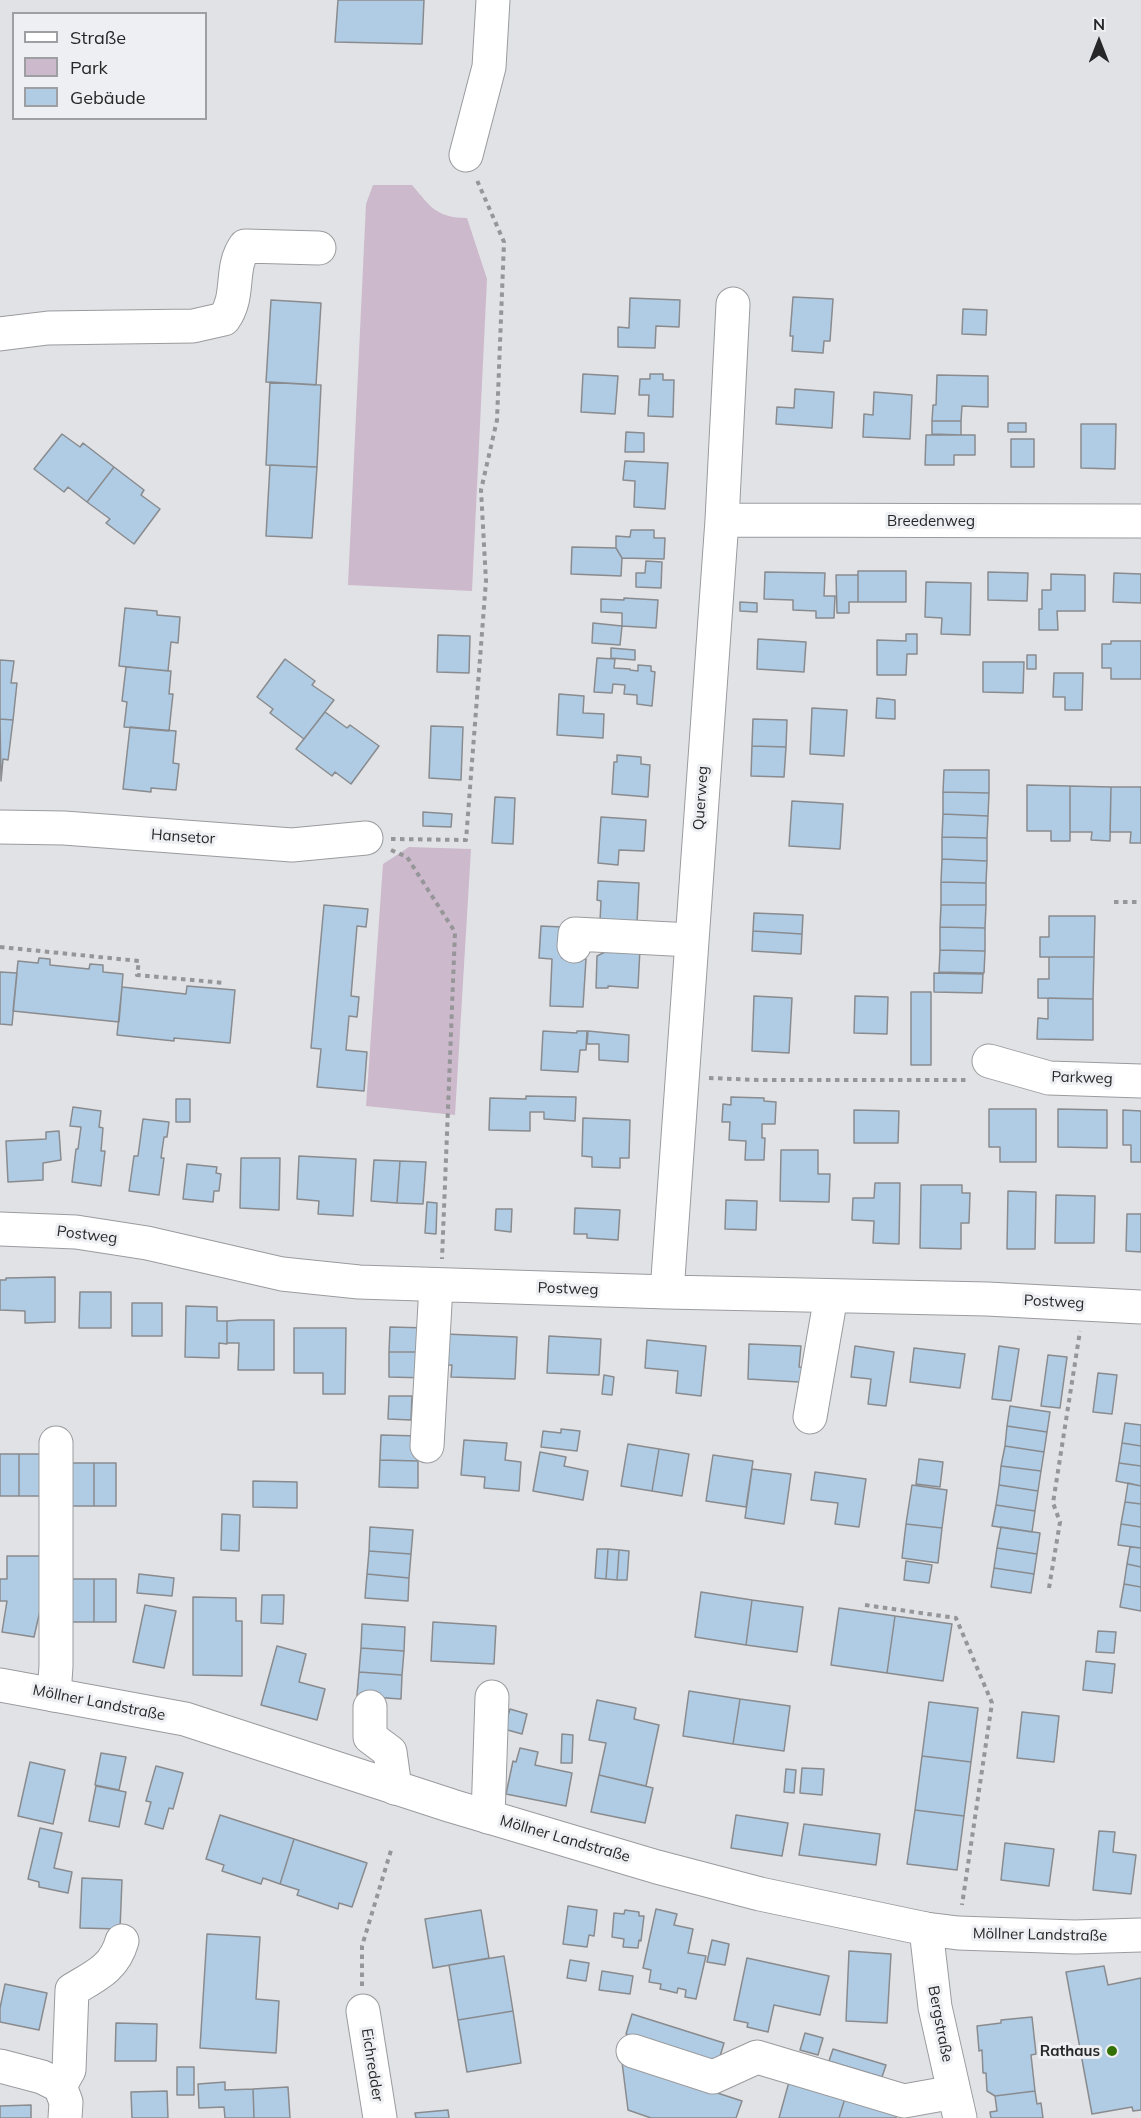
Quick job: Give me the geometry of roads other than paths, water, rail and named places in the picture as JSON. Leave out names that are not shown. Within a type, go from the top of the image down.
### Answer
[{"type":"street","points":[[466,156],[489,66],[493,0]]},
{"type":"street","points":[[0,334],[48,328],[193,326],[224,319],[232,308],[238,256],[245,246],[319,248]]},
{"type":"street","name":"Querweg","points":[[667,1292],[722,520],[733,304]]},
{"type":"street","name":"Breedenweg","points":[[722,520],[1141,521]]},
{"type":"street","name":"Hansetor","points":[[0,827],[64,828],[292,845],[366,838]]},
{"type":"street","points":[[574,946],[575,934],[691,940]]},
{"type":"street","name":"Parkweg","points":[[989,1061],[1048,1078],[1141,1081]]},
{"type":"street","name":"Postweg","points":[[0,1228],[76,1232],[147,1244],[282,1274],[359,1282],[1141,1307]]},
{"type":"street","points":[[427,1446],[439,1286]]},
{"type":"street","points":[[810,1417],[831,1296]]},
{"type":"street","points":[[54,1695],[56,1443]]},
{"type":"street","name":"Möllner Landstraße","points":[[0,1685],[185,1719],[488,1817],[657,1867],[760,1894],[926,1929],[958,1933],[1075,1937],[1141,1935]]},
{"type":"street","points":[[488,1817],[492,1697]]},
{"type":"street","points":[[370,1707],[369,1737],[390,1752],[395,1788]]},
{"type":"street","name":"Bergstraße","points":[[926,1929],[934,2007],[957,2105]]},
{"type":"street","points":[[60,2086],[69,2070],[72,1990],[106,1970],[118,1954],[122,1941]]},
{"type":"street","name":"Eichredder","points":[[363,2011],[380,2118]]},
{"type":"street","points":[[633,2051],[713,2077],[757,2057],[904,2101],[957,2105]]},
{"type":"street","points":[[0,2066],[42,2077],[60,2086],[66,2102],[64,2118]]},
{"type":"place","name":"Rathaus","points":[[1112,2051]]}]
